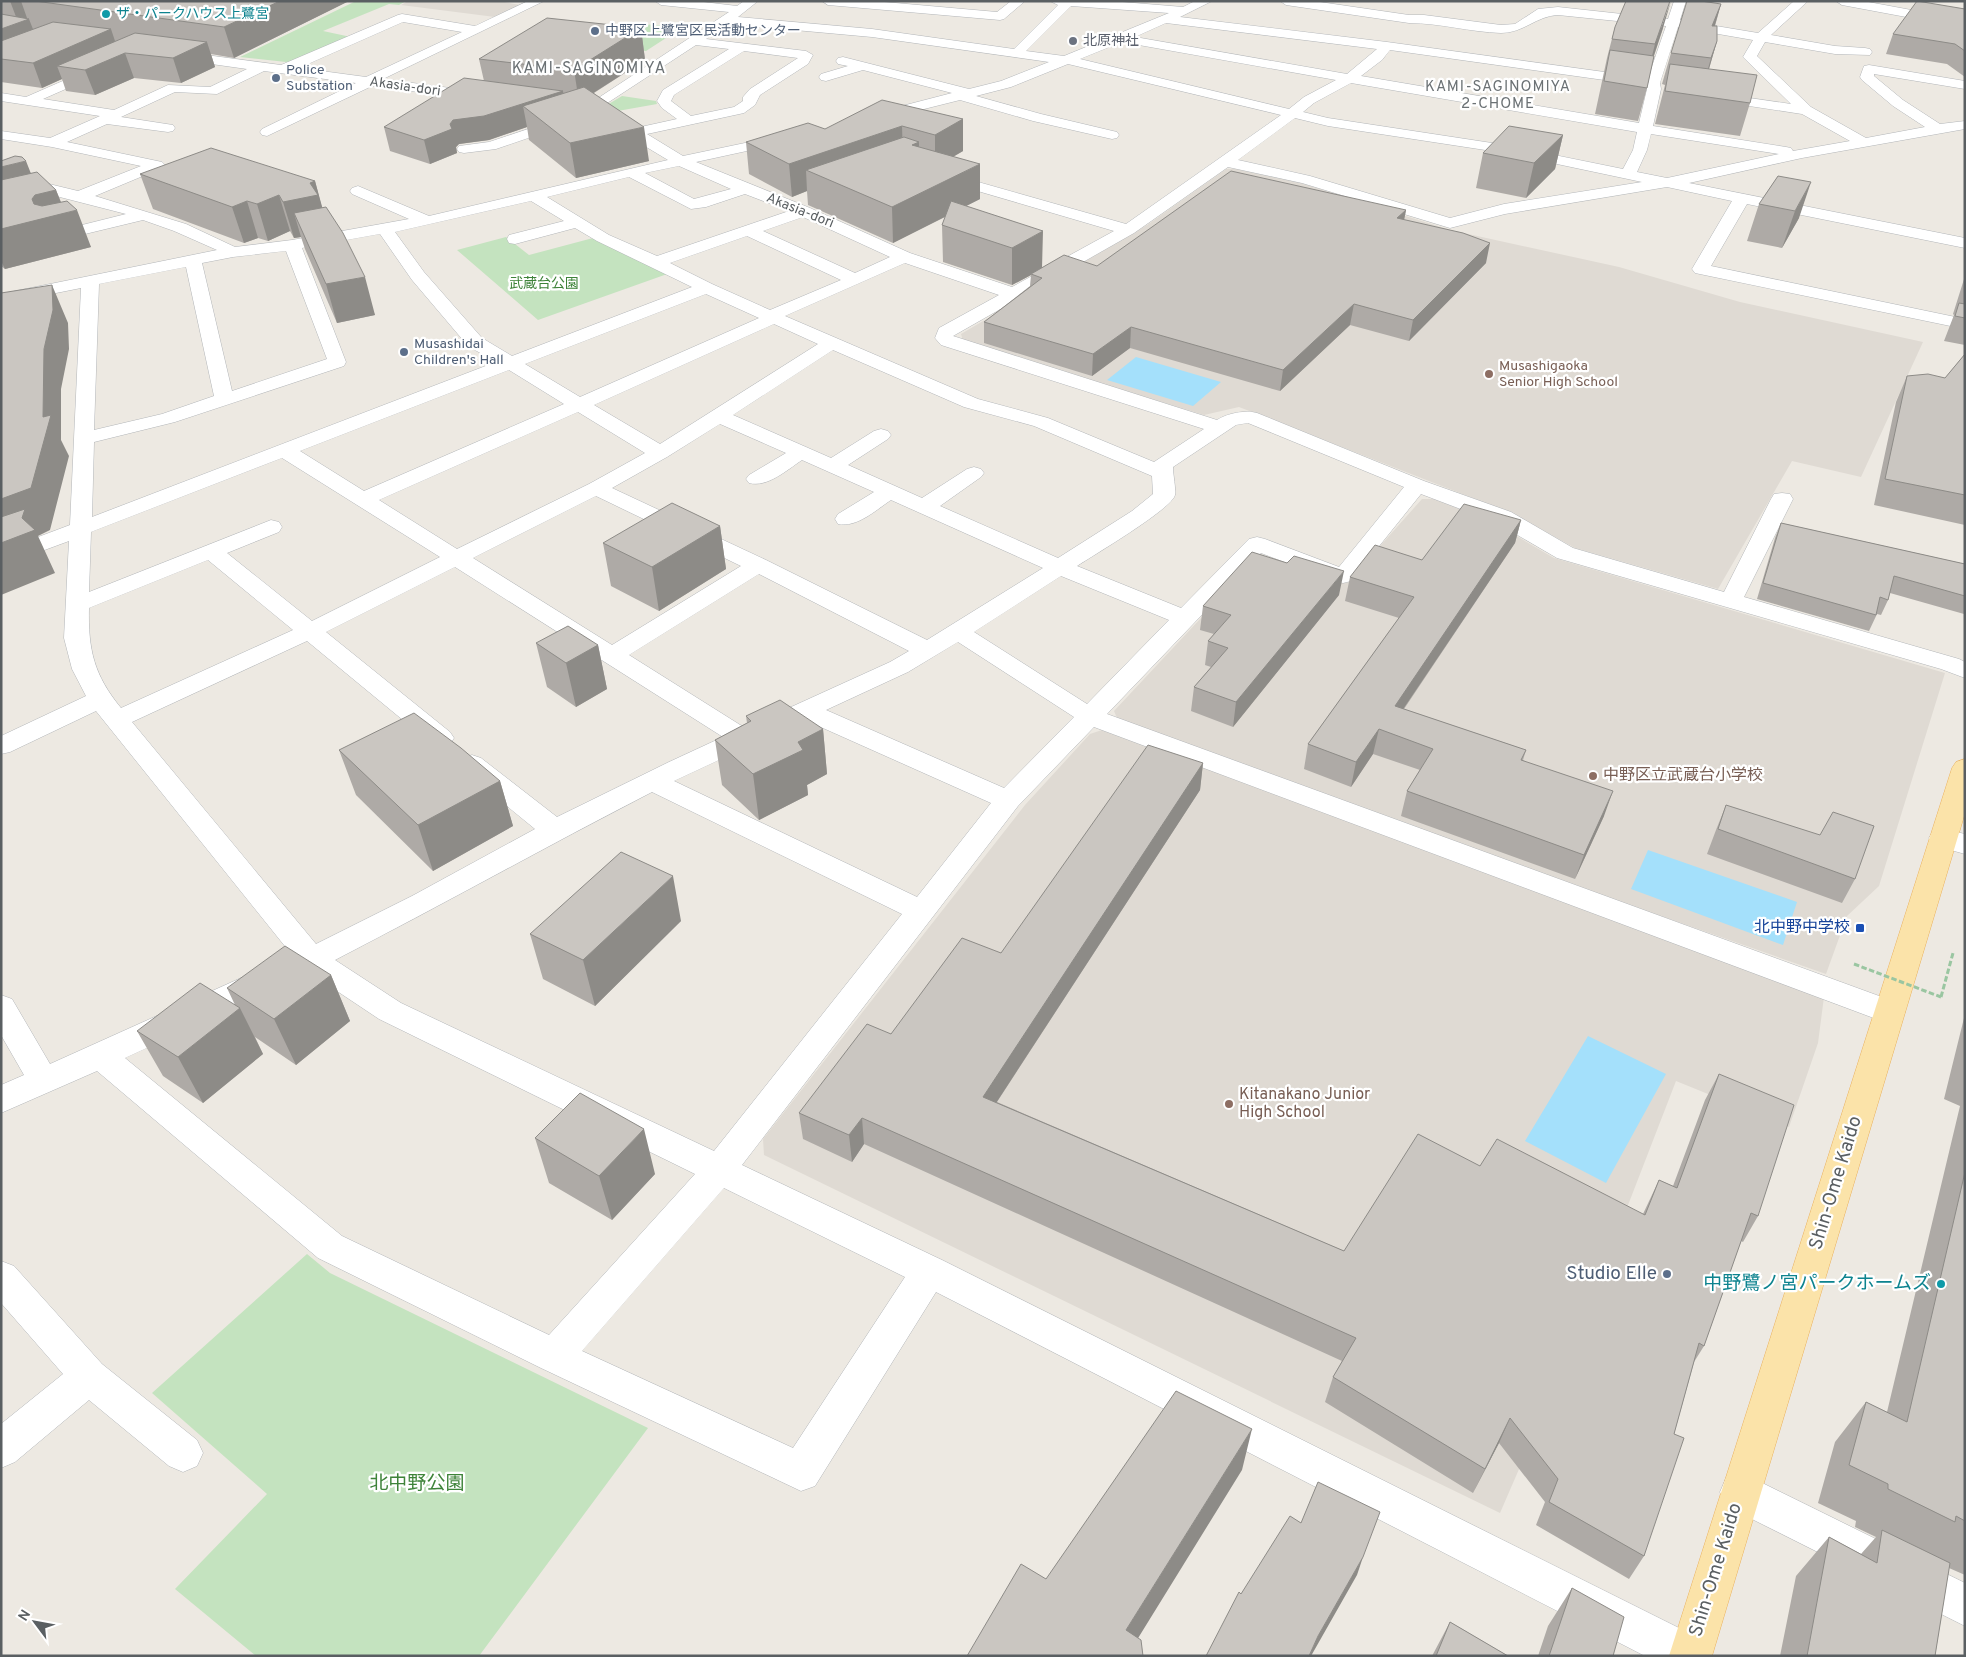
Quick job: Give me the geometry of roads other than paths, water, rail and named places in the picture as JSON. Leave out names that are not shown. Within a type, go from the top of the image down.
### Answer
[{"type":"main road","name":"Shin-Ome Kaido","points":[[1690,1656],[1890,1012],[1954,841],[1965,768]]},
{"type":"street","points":[[513,1],[535,3]]},
{"type":"street","points":[[661,1],[740,10]]},
{"type":"street","points":[[464,148],[491,146],[589,111],[752,1]]},
{"type":"street","points":[[828,1],[1000,16],[1019,1]]},
{"type":"street","points":[[866,120],[1006,84],[1121,38],[1206,1]]},
{"type":"street","points":[[1286,1],[1409,20],[1424,19],[1501,29],[1518,27],[1542,12],[1558,11],[1673,22],[1835,50],[1865,52]]},
{"type":"street","points":[[1628,174],[1640,150],[1680,1]]},
{"type":"street","points":[[1802,1],[1762,36],[1750,57],[1806,110],[1865,143]]},
{"type":"street","points":[[1842,1],[1965,24]]},
{"type":"street","points":[[1016,54],[1062,2],[1185,10]]},
{"type":"street","points":[[268,132],[367,82],[535,3]]},
{"type":"street","points":[[872,33],[893,20],[907,8]]},
{"type":"street","points":[[284,69],[402,18],[476,30]]},
{"type":"street","points":[[1166,19],[1387,46],[1657,87]]},
{"type":"street","points":[[726,20],[872,33],[1067,60],[1292,115],[1505,149],[1965,242]]},
{"type":"street","points":[[1121,38],[1802,154]]},
{"type":"street","points":[[633,133],[739,110],[750,102],[750,97],[755,92],[803,60],[806,55],[695,41]]},
{"type":"street","points":[[1219,427],[948,342],[944,338],[944,332],[1128,230],[1292,115],[1309,100],[1351,77],[1377,57],[1387,46]]},
{"type":"street","points":[[688,121],[667,105],[664,101],[665,97],[668,93],[742,47]]},
{"type":"street","name":"Akasia-dori","points":[[159,53],[498,98]]},
{"type":"street","points":[[842,60],[965,94],[1038,118],[1112,135]]},
{"type":"street","points":[[28,101],[106,66]]},
{"type":"street","points":[[52,143],[173,88],[212,91],[262,66]]},
{"type":"street","points":[[826,77],[863,66]]},
{"type":"street","points":[[1938,128],[1898,103],[1867,77],[1869,69],[1965,84]]},
{"type":"street","points":[[1701,95],[1806,110]]},
{"type":"street","points":[[1,97],[168,128]]},
{"type":"street","name":"Akasia-dori","points":[[560,106],[589,111],[614,121],[682,162],[745,189],[804,211],[904,257],[1012,293]]},
{"type":"street","points":[[1224,162],[1305,179],[1450,223],[1504,209],[1666,183],[1802,154],[1938,128],[1965,125]]},
{"type":"street","points":[[1,135],[52,143],[157,165],[78,196],[44,203]]},
{"type":"street","points":[[1,299],[233,252],[292,245],[427,221],[631,172],[799,136]]},
{"type":"street","points":[[631,172],[692,204],[700,204],[745,189]]},
{"type":"street","points":[[931,173],[1128,230]]},
{"type":"street","points":[[1,184],[12,180],[146,215],[233,252]]},
{"type":"street","points":[[358,191],[427,221]]},
{"type":"street","points":[[533,195],[604,238],[706,288],[971,403],[1041,422],[1162,473]]},
{"type":"street","points":[[787,205],[814,196]]},
{"type":"street","points":[[1742,198],[1701,269],[1965,324]]},
{"type":"street","points":[[656,262],[804,211]]},
{"type":"street","points":[[56,236],[146,215]]},
{"type":"street","points":[[514,239],[577,222]]},
{"type":"street","points":[[385,229],[418,276],[475,342],[660,453]]},
{"type":"street","points":[[748,230],[855,280]]},
{"type":"street","points":[[85,438],[168,418],[337,362],[292,245]]},
{"type":"street","points":[[363,499],[762,324],[780,310],[855,280],[904,257]]},
{"type":"street","points":[[193,260],[224,400]]},
{"type":"street","points":[[90,281],[76,638],[84,669],[100,699],[312,959],[390,1011],[929,1271],[1690,1656]]},
{"type":"street","points":[[1,559],[706,288]]},
{"type":"street","points":[[117,719],[308,632],[596,488],[660,453],[832,343]]},
{"type":"street","points":[[719,416],[1060,567],[1185,618]]},
{"type":"street","points":[[1,1100],[312,959],[422,903],[555,830],[743,738],[806,711],[899,667],[958,632],[1140,516],[1164,496],[1162,465],[1189,449],[1230,420],[1250,417],[1417,485],[1502,516],[1565,553],[1950,664],[1965,671]]},
{"type":"street","points":[[833,466],[881,435]]},
{"type":"street","points":[[284,450],[743,738]]},
{"type":"street","points":[[756,479],[802,452]]},
{"type":"street","points":[[925,506],[974,473]]},
{"type":"street","points":[[554,1356],[719,1170],[1008,800],[1257,544],[1343,576],[1417,485]]},
{"type":"street","points":[[596,488],[758,565],[927,650]]},
{"type":"street","points":[[846,520],[891,491]]},
{"type":"street","points":[[1731,601],[1777,529],[1782,499]]},
{"type":"street","points":[[77,605],[271,528]]},
{"type":"street","points":[[211,551],[308,632],[555,830]]},
{"type":"street","points":[[612,656],[758,565]]},
{"type":"street","points":[[958,632],[1088,716],[1890,1012]]},
{"type":"street","points":[[1,746],[100,699]]},
{"type":"street","points":[[806,711],[1008,800]]},
{"type":"street","points":[[653,782],[921,911]]},
{"type":"street","points":[[1,1007],[43,1080]]},
{"type":"street","points":[[100,1055],[330,1247],[554,1356],[801,1472],[929,1271]]},
{"type":"street","points":[[1,1278],[89,1376],[183,1453]]},
{"type":"street","points":[[1,1449],[89,1376]]},
{"type":"street","points":[[1740,1492],[1965,1605]]},
{"type":"water","points":[[1136,357],[1221,382],[1193,406],[1107,380]]},
{"type":"water","points":[[1648,850],[1797,902],[1783,945],[1631,889]]},
{"type":"water","points":[[1588,1036],[1666,1074],[1606,1183],[1525,1141]]},
{"type":"place","name":"ザ・パークハウス上鷺宮","points":[[106,14]]},
{"type":"place","name":"中野区上鷺宮区民活動センター","points":[[595,31]]},
{"type":"place","name":"北原神社","points":[[1073,41]]},
{"type":"place","name":"Police Substation","points":[[276,78]]},
{"type":"place","name":"Musashidai Children's Hall","points":[[404,352]]},
{"type":"place","name":"Musashigaoka Senior High School","points":[[1489,374]]},
{"type":"place","name":"中野区立武蔵台小学校","points":[[1593,776]]},
{"type":"place","name":"北中野中学校","points":[[1860,928]]},
{"type":"place","name":"Kitanakano Junior High School","points":[[1229,1104]]},
{"type":"place","name":"Studio Elle","points":[[1667,1274]]},
{"type":"place","name":"中野鷺ノ宮パークホームズ","points":[[1941,1284]]},
{"type":"district","name":"KAMI-SAGINOMIYA","points":[[589,69]]},
{"type":"district","name":"KAMI-SAGINOMIYA 2-CHOME","points":[[1498,96]]},
{"type":"park label","name":"武蔵台公園","points":[[544,284]]},
{"type":"park label","name":"北中野公園","points":[[417,1484]]}]
